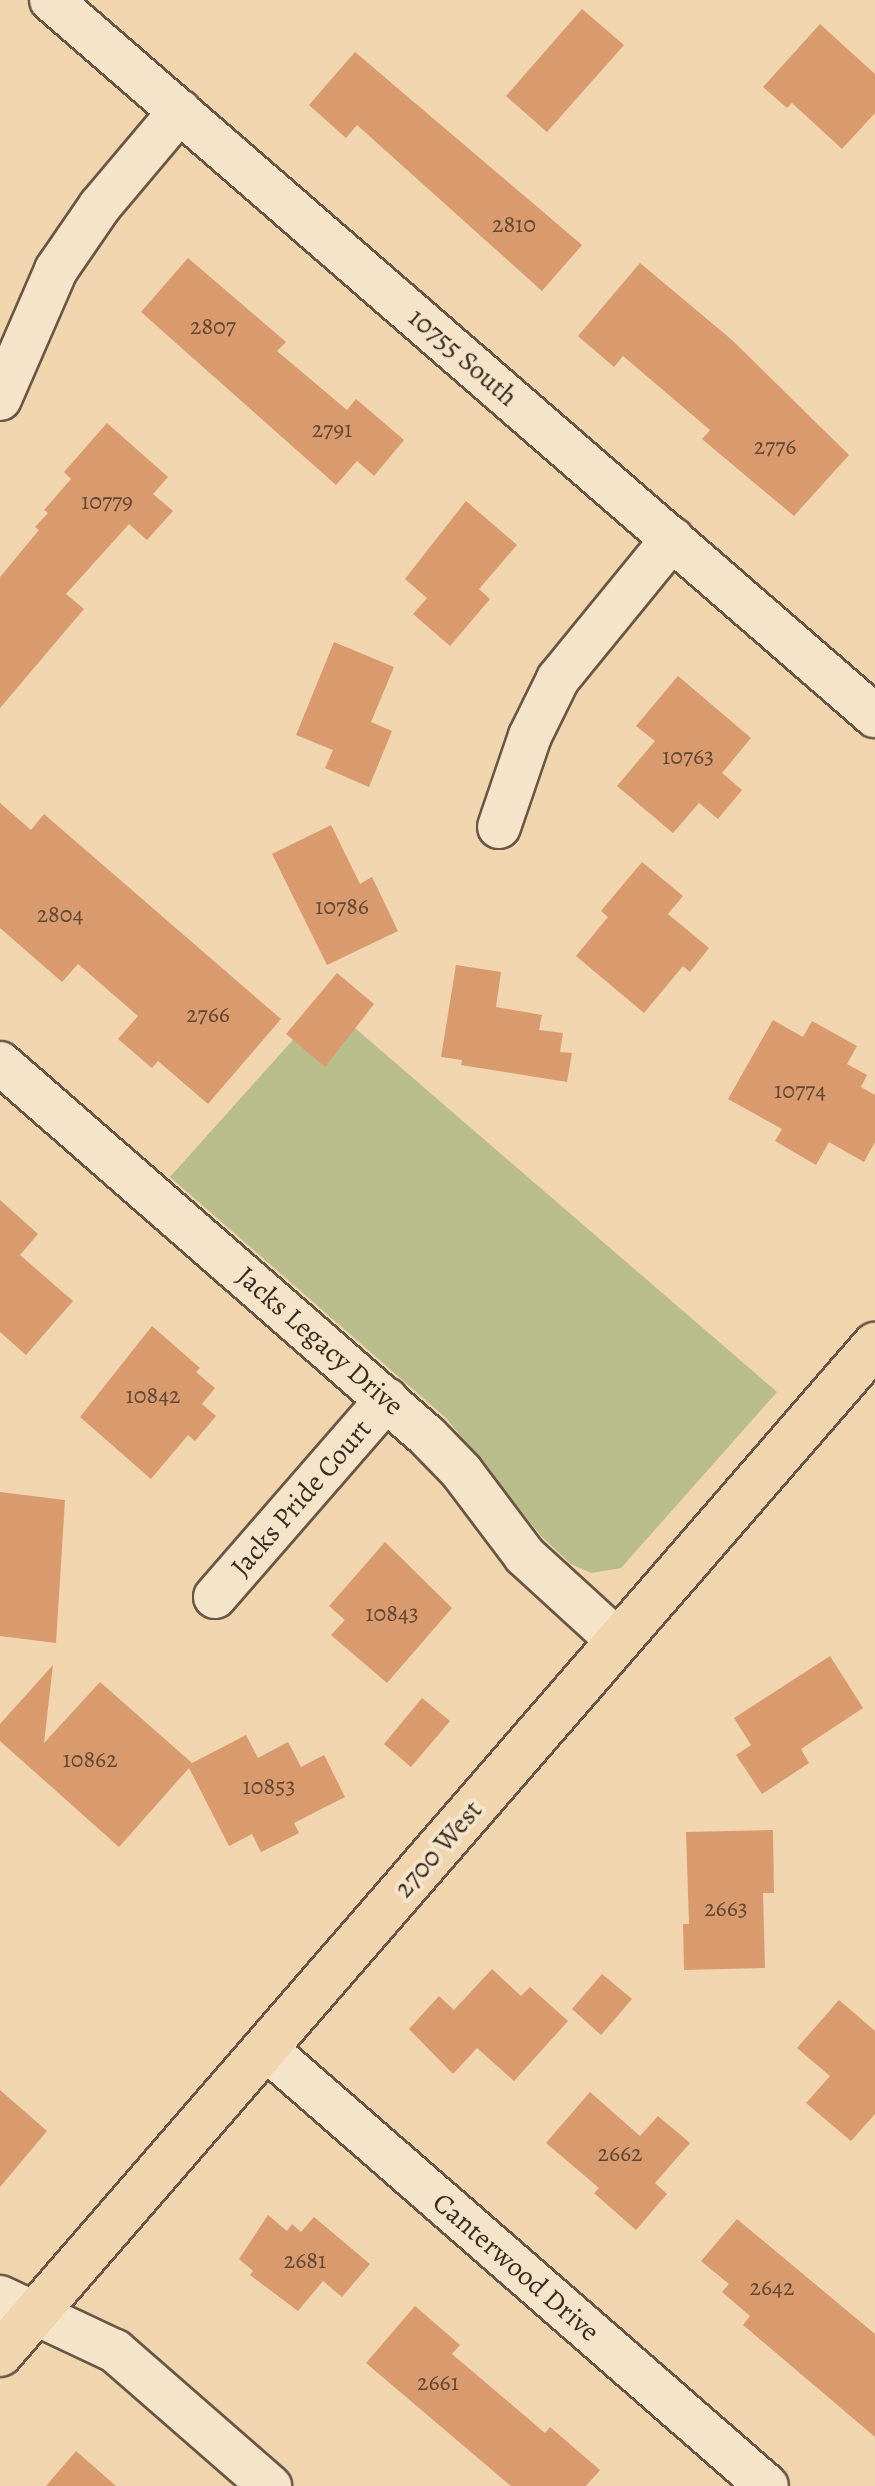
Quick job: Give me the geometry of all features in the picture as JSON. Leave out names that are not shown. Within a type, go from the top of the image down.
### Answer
[{"type":"main road","name":"2700 West","points":[[0,2354],[18,2304],[265,2048],[875,1345]]},
{"type":"street","name":"10755 South","points":[[51,0],[875,716]]},
{"type":"street","points":[[0,399],[56,270],[100,206],[180,111]]},
{"type":"street","points":[[499,827],[530,736],[558,679],[672,539]]},
{"type":"street","name":"Jacks Legacy Drive","points":[[0,1063],[387,1399],[453,1462],[525,1556],[618,1641]]},
{"type":"street","name":"Jacks Pride Court","points":[[215,1597],[387,1399]]},
{"type":"street","name":"Canterwood Drive","points":[[265,2048],[767,2486]]},
{"type":"street","points":[[18,2304],[115,2351],[270,2486]]},
{"type":"green space","points":[[326,1003],[777,1392],[621,1568],[591,1573],[571,1564],[542,1537],[446,1418],[170,1177]]},
{"type":"building","points":[[582,9],[624,45],[547,132],[506,96]]},
{"type":"building","points":[[820,24],[875,74],[875,113],[842,149],[792,103],[787,108],[763,87]]},
{"type":"building","points":[[355,52],[582,245],[542,291],[357,125],[346,138],[309,105]]},
{"type":"building","points":[[188,258],[286,342],[277,351],[347,410],[356,399],[404,440],[374,476],[357,461],[336,485],[141,312]]},
{"type":"building","points":[[640,263],[732,340],[849,455],[794,516],[702,439],[710,430],[623,356],[614,367],[578,336]]},
{"type":"building","points":[[107,423],[168,477],[153,494],[173,511],[147,540],[129,524],[66,594],[84,609],[0,708],[0,577],[39,530],[35,527],[48,513],[44,510],[71,479],[64,472]]},
{"type":"building","points":[[466,501],[517,545],[479,589],[490,599],[450,646],[413,614],[427,598],[405,579]]},
{"type":"building","points":[[334,642],[394,667],[371,722],[392,731],[369,787],[325,768],[333,750],[296,735]]},
{"type":"building","points":[[678,676],[751,738],[722,773],[742,790],[718,819],[699,803],[673,833],[617,786],[655,741],[636,726]]},
{"type":"building","points":[[0,803],[31,830],[44,814],[281,1019],[208,1104],[158,1061],[152,1068],[118,1039],[138,1016],[78,964],[62,982],[0,928]]},
{"type":"building","points":[[331,825],[360,884],[372,877],[398,931],[327,965],[272,854]]},
{"type":"building","points":[[642,862],[683,896],[668,914],[709,948],[690,972],[683,966],[644,1013],[576,956],[608,917],[601,911]]},
{"type":"building","points":[[456,965],[501,972],[496,1007],[542,1015],[539,1030],[563,1033],[560,1052],[572,1053],[567,1082],[461,1065],[462,1060],[441,1057]]},
{"type":"building","points":[[337,973],[374,1004],[325,1067],[286,1034]]},
{"type":"building","points":[[773,1020],[803,1037],[812,1021],[857,1046],[847,1064],[867,1075],[861,1087],[875,1095],[875,1142],[864,1162],[829,1142],[816,1165],[775,1141],[782,1129],[728,1099]]},
{"type":"building","points":[[0,1200],[38,1234],[20,1255],[73,1301],[26,1355],[0,1332]]},
{"type":"building","points":[[152,1326],[200,1368],[196,1372],[215,1388],[202,1404],[216,1416],[195,1441],[188,1435],[151,1479],[80,1417]]},
{"type":"building","points":[[0,1492],[65,1500],[56,1643],[0,1636]]},
{"type":"building","points":[[385,1542],[452,1608],[387,1683],[331,1635],[345,1620],[329,1606]]},
{"type":"building","points":[[830,1656],[863,1708],[801,1749],[809,1763],[762,1794],[736,1755],[751,1745],[734,1718]]},
{"type":"building","points":[[53,1665],[44,1743],[100,1682],[192,1763],[246,1735],[258,1758],[288,1742],[301,1767],[324,1755],[345,1797],[294,1823],[299,1833],[261,1852],[252,1834],[229,1846],[189,1768],[119,1847],[0,1741],[0,1724]]},
{"type":"building","points":[[422,1698],[450,1721],[411,1767],[384,1744]]},
{"type":"building","points":[[773,1830],[774,1893],[763,1893],[765,1968],[684,1970],[683,1924],[689,1924],[686,1832]]},
{"type":"building","points":[[492,1969],[521,1996],[530,1987],[568,2021],[514,2081],[477,2048],[453,2074],[409,2029],[439,1996],[454,2010]]},
{"type":"building","points":[[602,1974],[632,1999],[601,2035],[572,2009]]},
{"type":"building","points":[[839,2000],[875,2031],[875,2114],[851,2141],[806,2103],[830,2076],[797,2048]]},
{"type":"building","points":[[0,2090],[47,2131],[0,2187]]},
{"type":"building","points":[[590,2092],[640,2136],[658,2116],[690,2143],[655,2183],[667,2194],[636,2230],[594,2193],[599,2188],[546,2143]]},
{"type":"building","points":[[268,2215],[287,2231],[292,2224],[301,2232],[314,2217],[370,2264],[342,2297],[323,2281],[298,2311],[250,2275],[253,2271],[239,2259]]},
{"type":"building","points":[[737,2219],[875,2334],[875,2437],[743,2325],[750,2316],[722,2292],[729,2284],[701,2261]]},
{"type":"building","points":[[415,2306],[460,2345],[452,2354],[545,2433],[550,2427],[600,2470],[586,2486],[511,2486],[366,2363]]},
{"type":"building","points":[[76,2451],[116,2486],[46,2486]]}]
